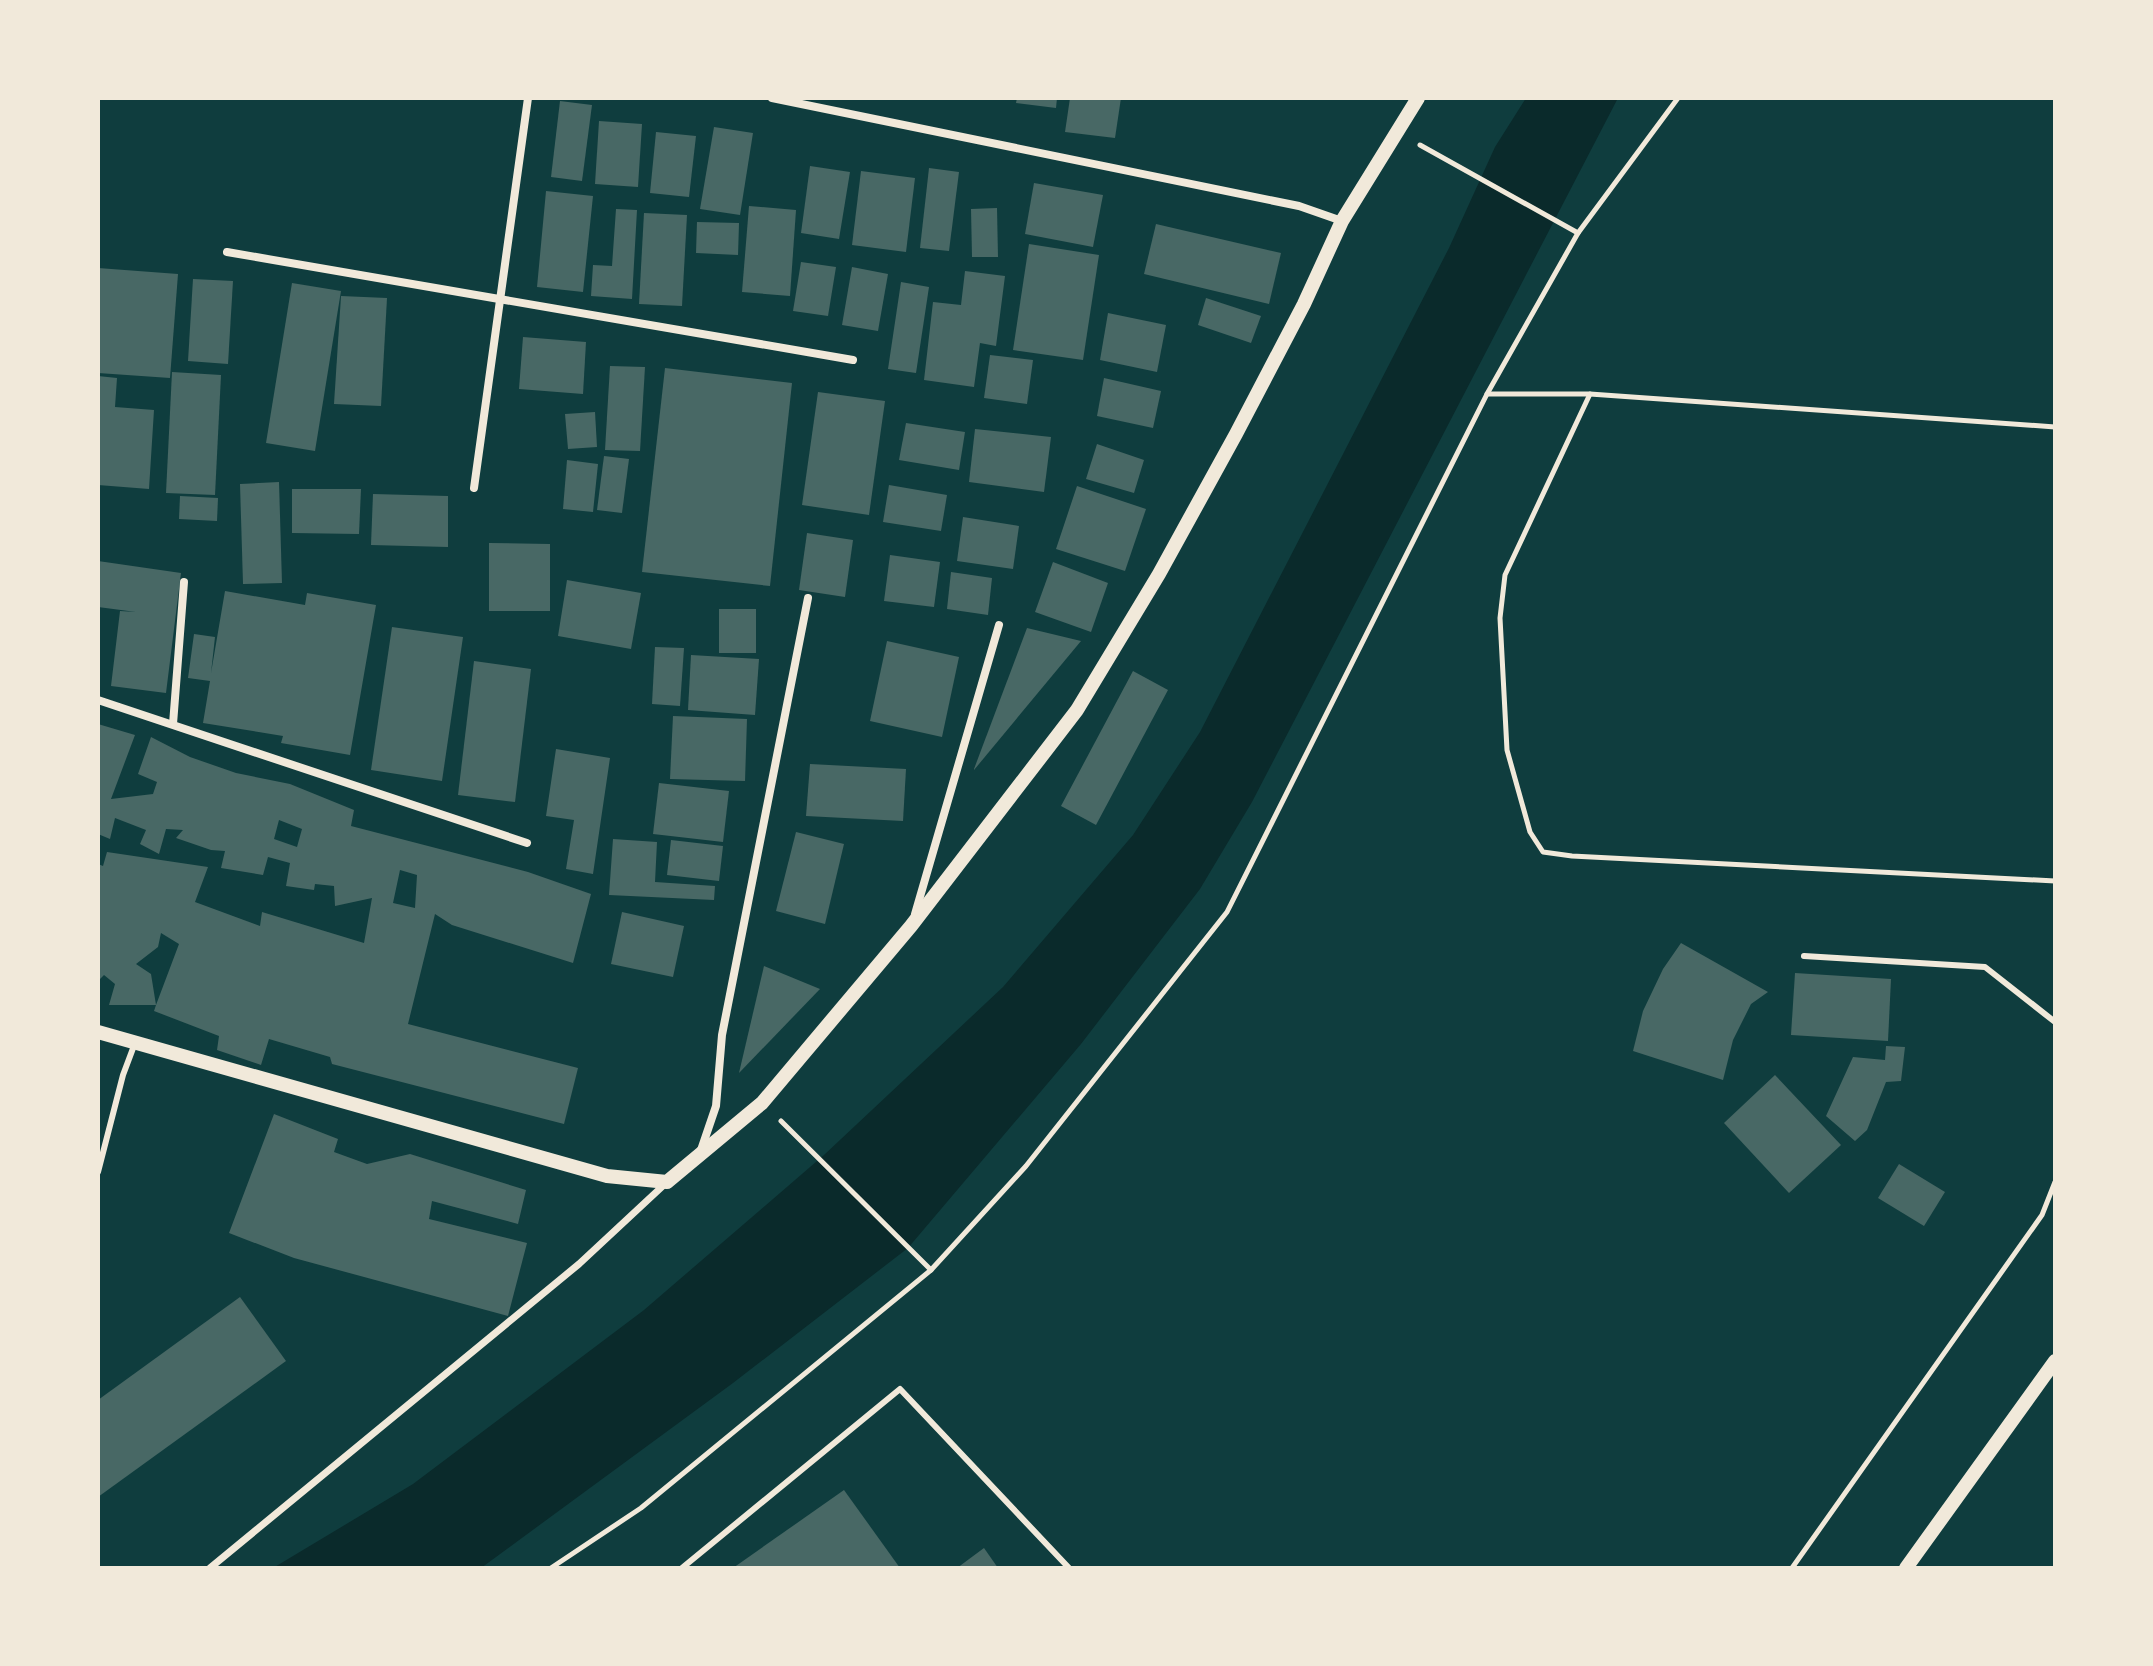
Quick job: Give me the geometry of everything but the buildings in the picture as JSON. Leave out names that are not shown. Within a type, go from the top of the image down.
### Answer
[{"type":"street","points":[[474,488],[528,98]]},
{"type":"street","points":[[772,98],[1299,206],[1342,221]]},
{"type":"street","points":[[210,1568],[579,1264],[667,1182],[762,1103],[911,926],[1077,710],[1159,574],[1236,434],[1304,304],[1342,221],[1418,98]]},
{"type":"street","points":[[227,252],[853,360]]},
{"type":"street","points":[[173,724],[184,582]]},
{"type":"street","points":[[699,1156],[716,1106],[722,1035],[808,598]]},
{"type":"street","points":[[911,926],[999,625]]},
{"type":"street","points":[[98,700],[527,843]]},
{"type":"street","points":[[98,1032],[607,1176],[667,1182]]},
{"type":"street","points":[[1906,1568],[2055,1361]]},
{"type":"lane","points":[[1804,956],[1985,967],[2055,1022]]},
{"type":"lane","points":[[98,1172],[123,1075],[135,1043]]},
{"type":"lane","points":[[682,1568],[900,1389],[1069,1568]]},
{"type":"path","points":[[551,1568],[641,1508],[931,1270],[1026,1166],[1227,912],[1487,394],[1578,233],[1678,98]]},
{"type":"path","points":[[1437,155],[1578,233]]},
{"type":"path","points":[[1487,394],[1590,394],[2055,427]]},
{"type":"path","points":[[1590,394],[1505,575],[1500,618],[1507,750],[1530,832],[1543,852],[2055,881]]},
{"type":"path","points":[[808,1146],[931,1270]]},
{"type":"path","points":[[1792,1568],[2042,1215],[2055,1182]]},
{"type":"water","points":[[1526,98],[1618,98],[1252,802],[1200,889],[1081,1044],[908,1248],[733,1383],[481,1568],[273,1568],[413,1484],[644,1310],[824,1155],[1003,987],[1133,835],[1200,732],[1449,248],[1495,147]]}]
